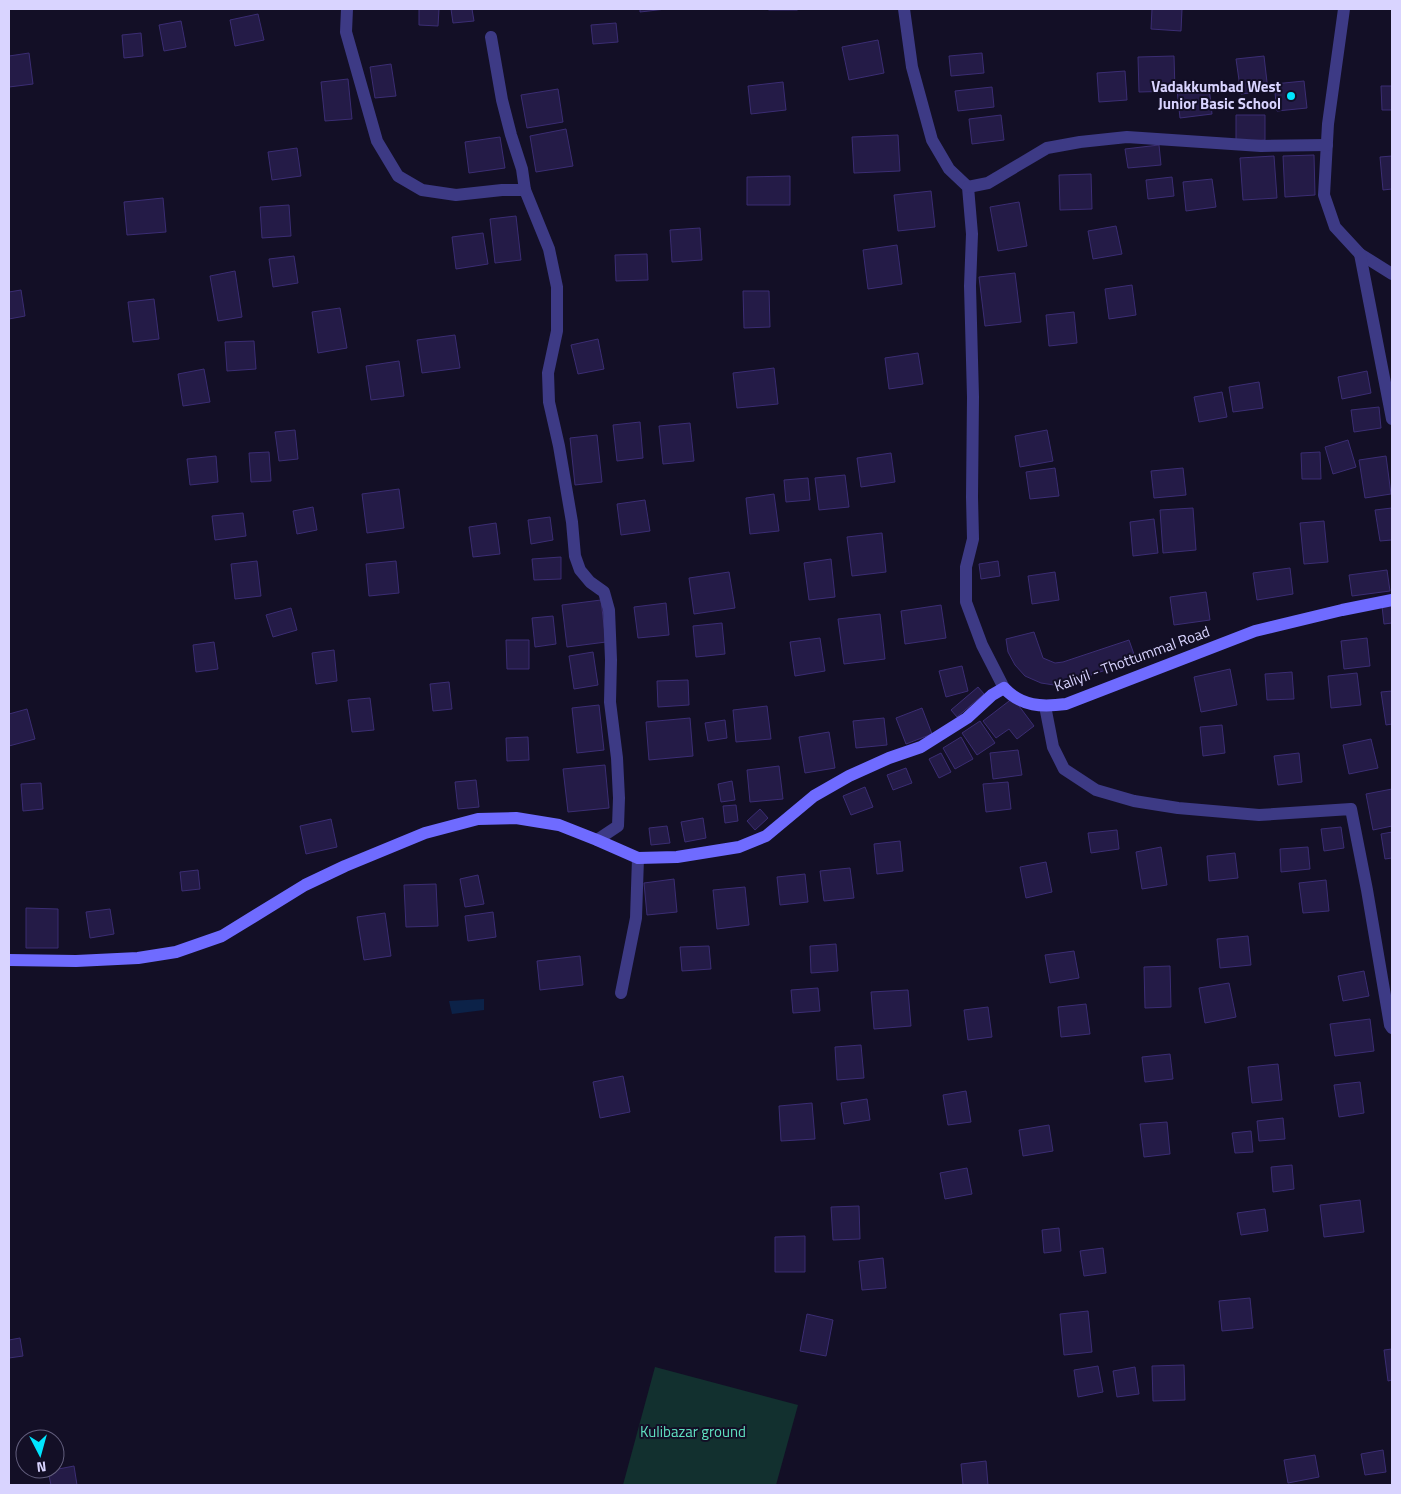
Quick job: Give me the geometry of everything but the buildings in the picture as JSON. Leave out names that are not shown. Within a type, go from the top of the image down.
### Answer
[{"type":"main road","name":"Kaliyil - Thottummal Road","points":[[1004,688],[1018,699],[1030,705],[1066,704],[1255,631],[1392,600]]},
{"type":"main road","points":[[9,960],[138,958],[176,952],[222,936],[304,885],[345,866],[425,834],[478,819],[516,818],[559,825],[638,858],[677,857],[739,847],[766,836],[814,796],[849,776],[889,758],[921,747],[967,718],[992,695],[1004,688]]},
{"type":"street","points":[[346,9],[346,32],[377,142],[398,176],[422,190],[456,195],[502,190],[525,190]]},
{"type":"street","points":[[904,9],[912,67],[932,140],[950,169],[968,186],[972,234],[970,286],[973,397],[973,540],[966,567],[966,602],[982,645],[1004,688]]},
{"type":"street","points":[[1344,9],[1328,124],[1324,195],[1335,227],[1360,254],[1392,274]]},
{"type":"street","points":[[492,38],[502,100],[522,169],[525,190],[549,249],[557,287],[557,331],[548,373],[549,402],[572,522],[575,556],[580,570],[590,582],[604,592],[609,610],[610,702],[617,758],[618,826],[597,840]]},
{"type":"street","points":[[968,186],[988,183],[1047,148],[1080,142],[1127,137],[1261,146],[1327,146]]},
{"type":"street","points":[[1360,254],[1392,419]]},
{"type":"street","points":[[1045,706],[1053,747],[1064,769],[1096,790],[1134,801],[1178,808],[1259,815],[1351,809],[1392,1028]]},
{"type":"street","points":[[621,993],[636,918],[638,858]]},
{"type":"green space","name":"Kulibazar ground","points":[[655,1367],[798,1405],[776,1485],[623,1485]]},
{"type":"water","points":[[484,999],[484,1010],[452,1014],[449,1001]]},
{"type":"place","name":"Vadakkumbad West Junior Basic School","points":[[1291,96]]}]
